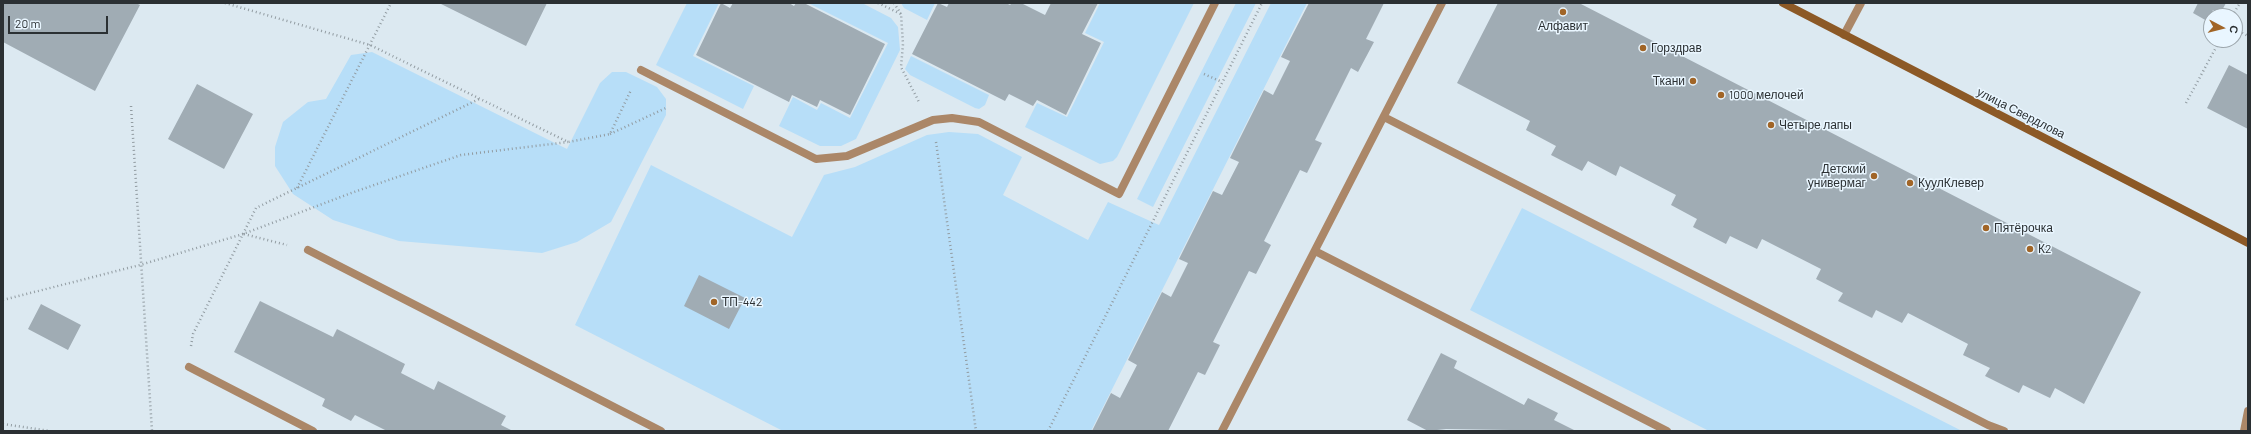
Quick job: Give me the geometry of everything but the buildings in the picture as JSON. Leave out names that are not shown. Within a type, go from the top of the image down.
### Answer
[{"type":"main road","name":"улица Свердлова","points":[[1783,3],[1793,5],[1844,35],[2248,243]]},
{"type":"lane","points":[[641,70],[816,159],[847,156],[933,120],[952,118],[979,122],[1119,194],[1215,3]]},
{"type":"lane","points":[[1222,431],[1442,3]]},
{"type":"lane","points":[[1844,35],[1861,3]]},
{"type":"lane","points":[[1384,116],[1987,428],[2004,431]]},
{"type":"lane","points":[[308,250],[661,431]]},
{"type":"lane","points":[[1315,251],[1667,431]]},
{"type":"lane","points":[[189,367],[313,431]]},
{"type":"lane","points":[[2244,431],[2248,410]]},
{"type":"path","points":[[225,3],[370,45],[568,142]]},
{"type":"path","points":[[878,3],[901,14]]},
{"type":"path","points":[[894,3],[901,14],[903,44],[901,67],[915,97],[933,120],[976,431]]},
{"type":"path","points":[[1048,431],[1262,3]]},
{"type":"path","points":[[297,188],[390,5]]},
{"type":"path","points":[[2186,103],[2216,48]]},
{"type":"path","points":[[610,134],[641,70]]},
{"type":"path","points":[[3,300],[140,265],[243,234],[354,192],[461,155],[568,142],[610,134],[692,96]]},
{"type":"path","points":[[194,353],[191,347],[193,334],[256,208],[480,99]]},
{"type":"path","points":[[131,106],[140,265],[152,431]]},
{"type":"path","points":[[243,234],[308,250]]},
{"type":"path","points":[[3,424],[50,431]]},
{"type":"shaded area","points":[[687,3],[719,3],[693,56],[754,86],[743,109],[656,65]]},
{"type":"shaded area","points":[[808,3],[862,3],[891,18],[898,27],[900,50],[856,139],[841,146],[820,146],[779,126],[793,97],[817,110],[821,103],[850,118],[888,43]]},
{"type":"shaded area","points":[[901,3],[935,3],[927,20],[904,8]]},
{"type":"shaded area","points":[[1100,3],[1194,3],[1117,157],[1113,161],[1100,164],[1025,127],[1037,103],[1067,117],[1104,42],[1085,33]]},
{"type":"shaded area","points":[[1236,3],[1256,3],[1153,207],[1137,199]]},
{"type":"shaded area","points":[[1271,3],[1307,3],[1091,431],[783,431],[575,325],[651,165],[792,237],[824,175],[855,167],[927,135],[949,132],[978,134],[1022,157],[1003,195],[1088,240],[1108,202],[1159,225]]},
{"type":"shaded area","points":[[372,52],[567,149],[600,83],[612,72],[626,72],[657,87],[666,99],[666,115],[611,222],[577,242],[542,253],[399,241],[333,220],[293,194],[275,166],[275,147],[283,122],[308,102],[326,99],[351,55]]},
{"type":"shaded area","points":[[911,56],[989,95],[985,105],[979,109],[975,108],[910,75],[905,69]]},
{"type":"shaded area","points":[[1522,208],[1962,431],[1709,431],[1470,310]]},
{"type":"place","name":"Алфавит","points":[[1563,12]]},
{"type":"place","name":"Горздрав","points":[[1643,48]]},
{"type":"place","name":"Ткани","points":[[1693,81]]},
{"type":"place","name":"1000 мелочей","points":[[1721,95]]},
{"type":"place","name":"Четыре лапы","points":[[1771,125]]},
{"type":"place","name":"Детский универмаг","points":[[1874,176]]},
{"type":"place","name":"КуулКлевер","points":[[1910,183]]},
{"type":"place","name":"Пятёрочка","points":[[1986,228]]},
{"type":"place","name":"К2","points":[[2030,249]]},
{"type":"place","name":"ТП-442","points":[[714,302]]}]
